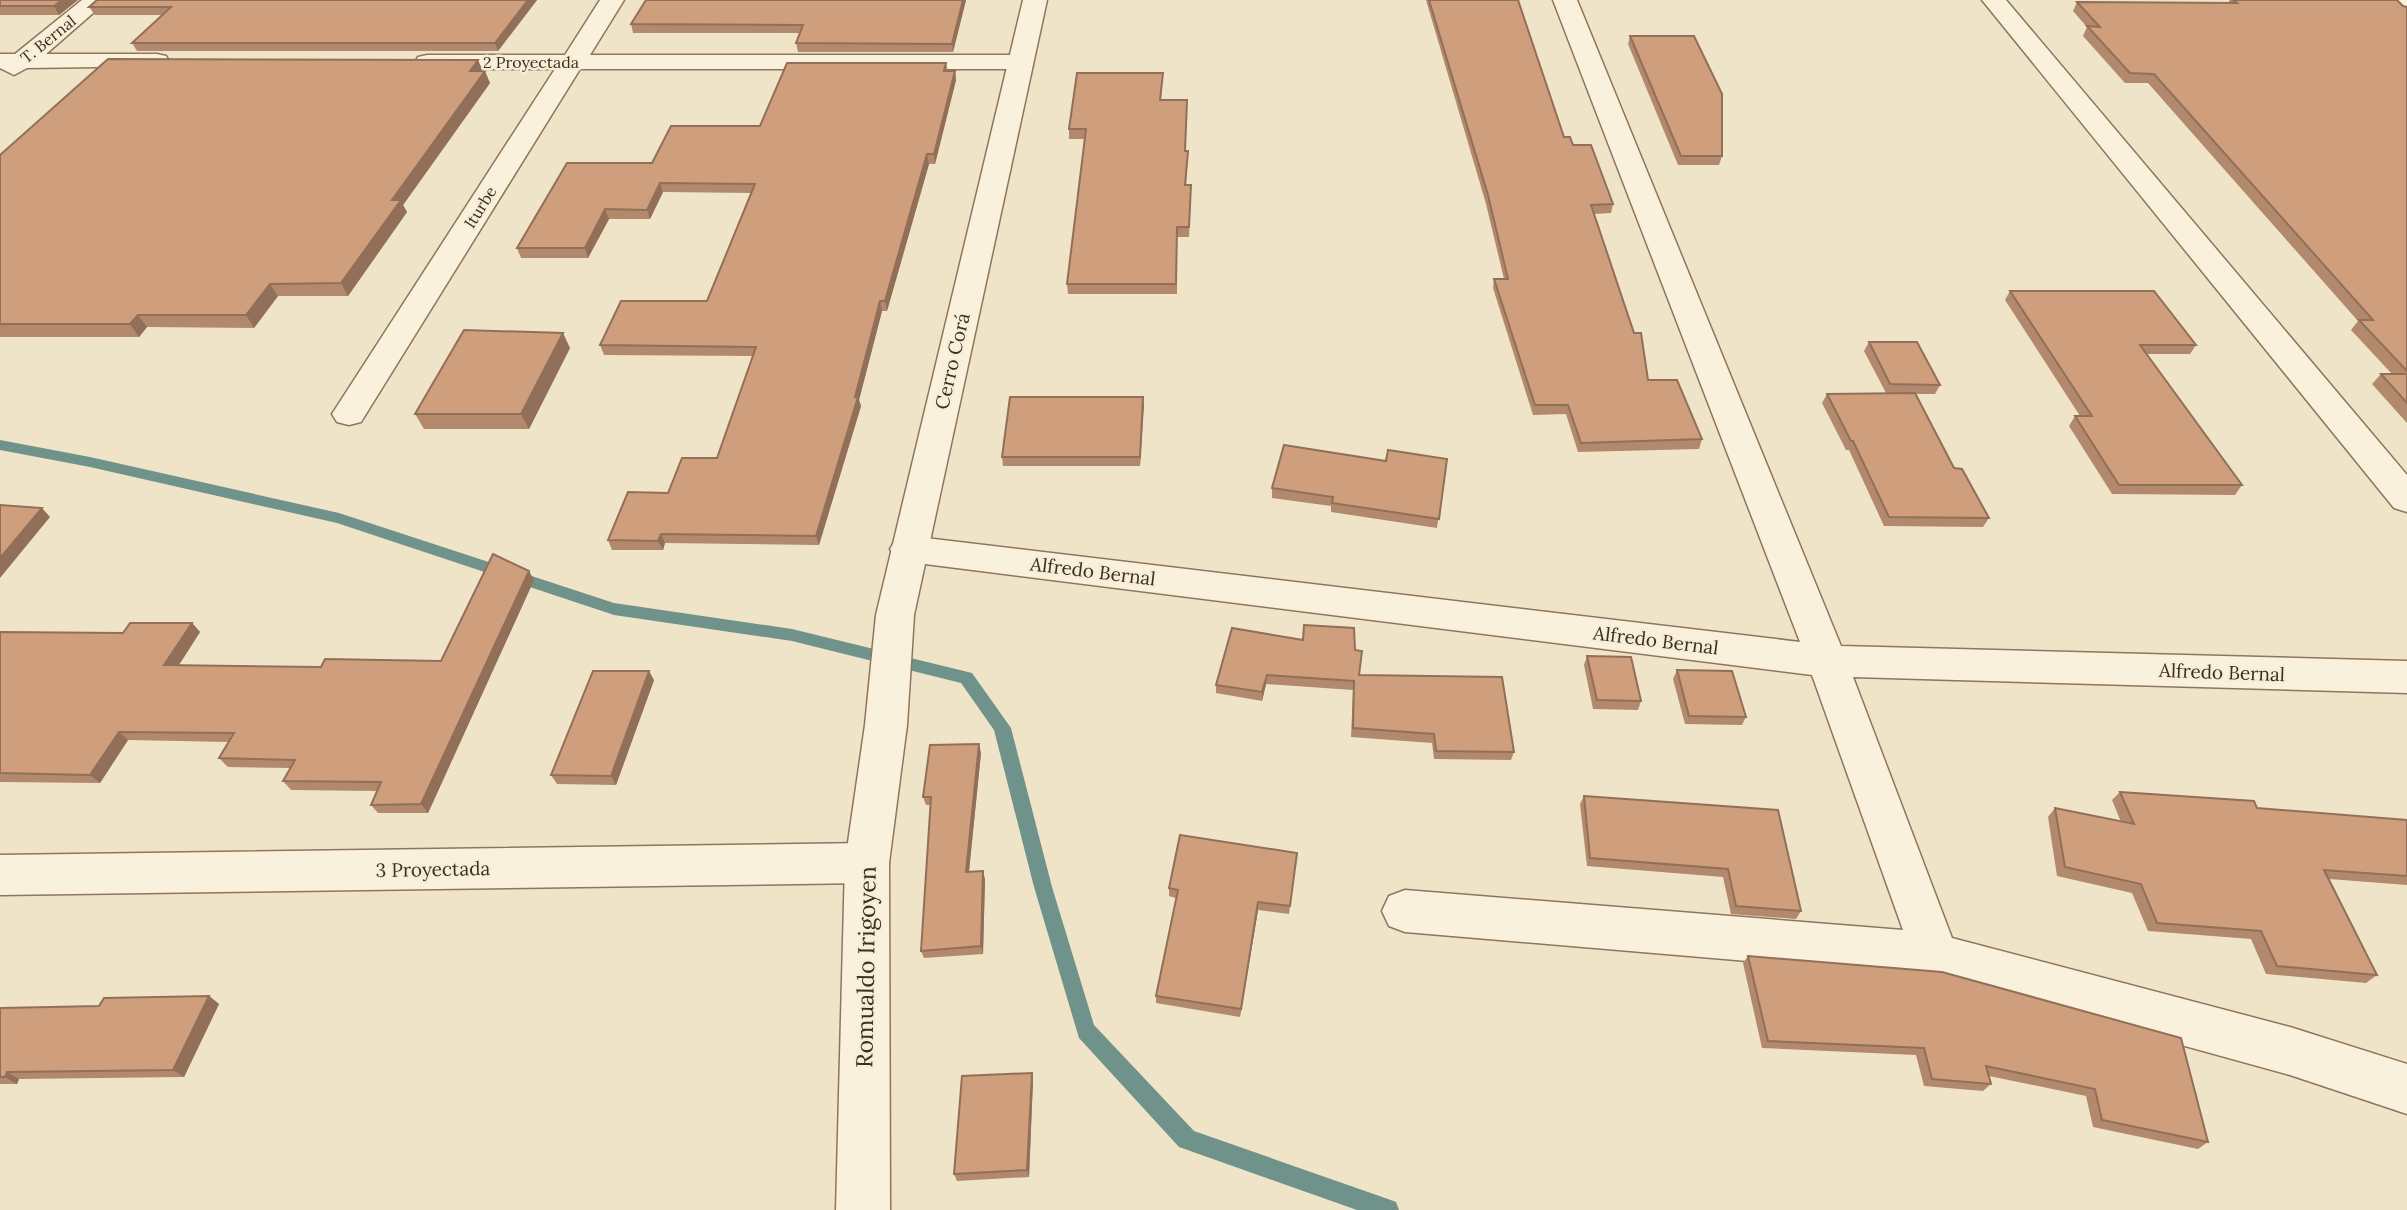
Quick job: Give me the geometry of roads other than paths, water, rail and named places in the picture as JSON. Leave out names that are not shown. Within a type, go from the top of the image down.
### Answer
[{"type":"street","name":"T. Bernal","points":[[0,79],[11,61],[96,0]]},
{"type":"street","name":"Iturbe","points":[[349,414],[612,0]]},
{"type":"street","name":"Cerro Corá","points":[[886,725],[895,615],[1035,0]]},
{"type":"street","points":[[1565,0],[1827,661],[1935,955]]},
{"type":"street","points":[[1994,0],[2407,499]]},
{"type":"street","points":[[2397,0],[2407,8]]},
{"type":"street","points":[[11,61],[186,62]]},
{"type":"street","name":"2 Proyectada","points":[[407,62],[1020,62]]},
{"type":"street","name":"Alfredo Bernal","points":[[909,549],[1827,661],[2407,677]]},
{"type":"street","name":"Romualdo Irigoyen","points":[[863,1210],[867,863],[886,725]]},
{"type":"street","name":"3 Proyectada","points":[[0,875],[867,863]]},
{"type":"street","points":[[1405,911],[1935,955],[2290,1051],[2407,1089]]},
{"type":"waterway","points":[[0,445],[90,462],[339,518],[614,609],[792,635],[966,678],[1002,728],[1043,887],[1086,1031],[1187,1139],[1388,1210]]}]
